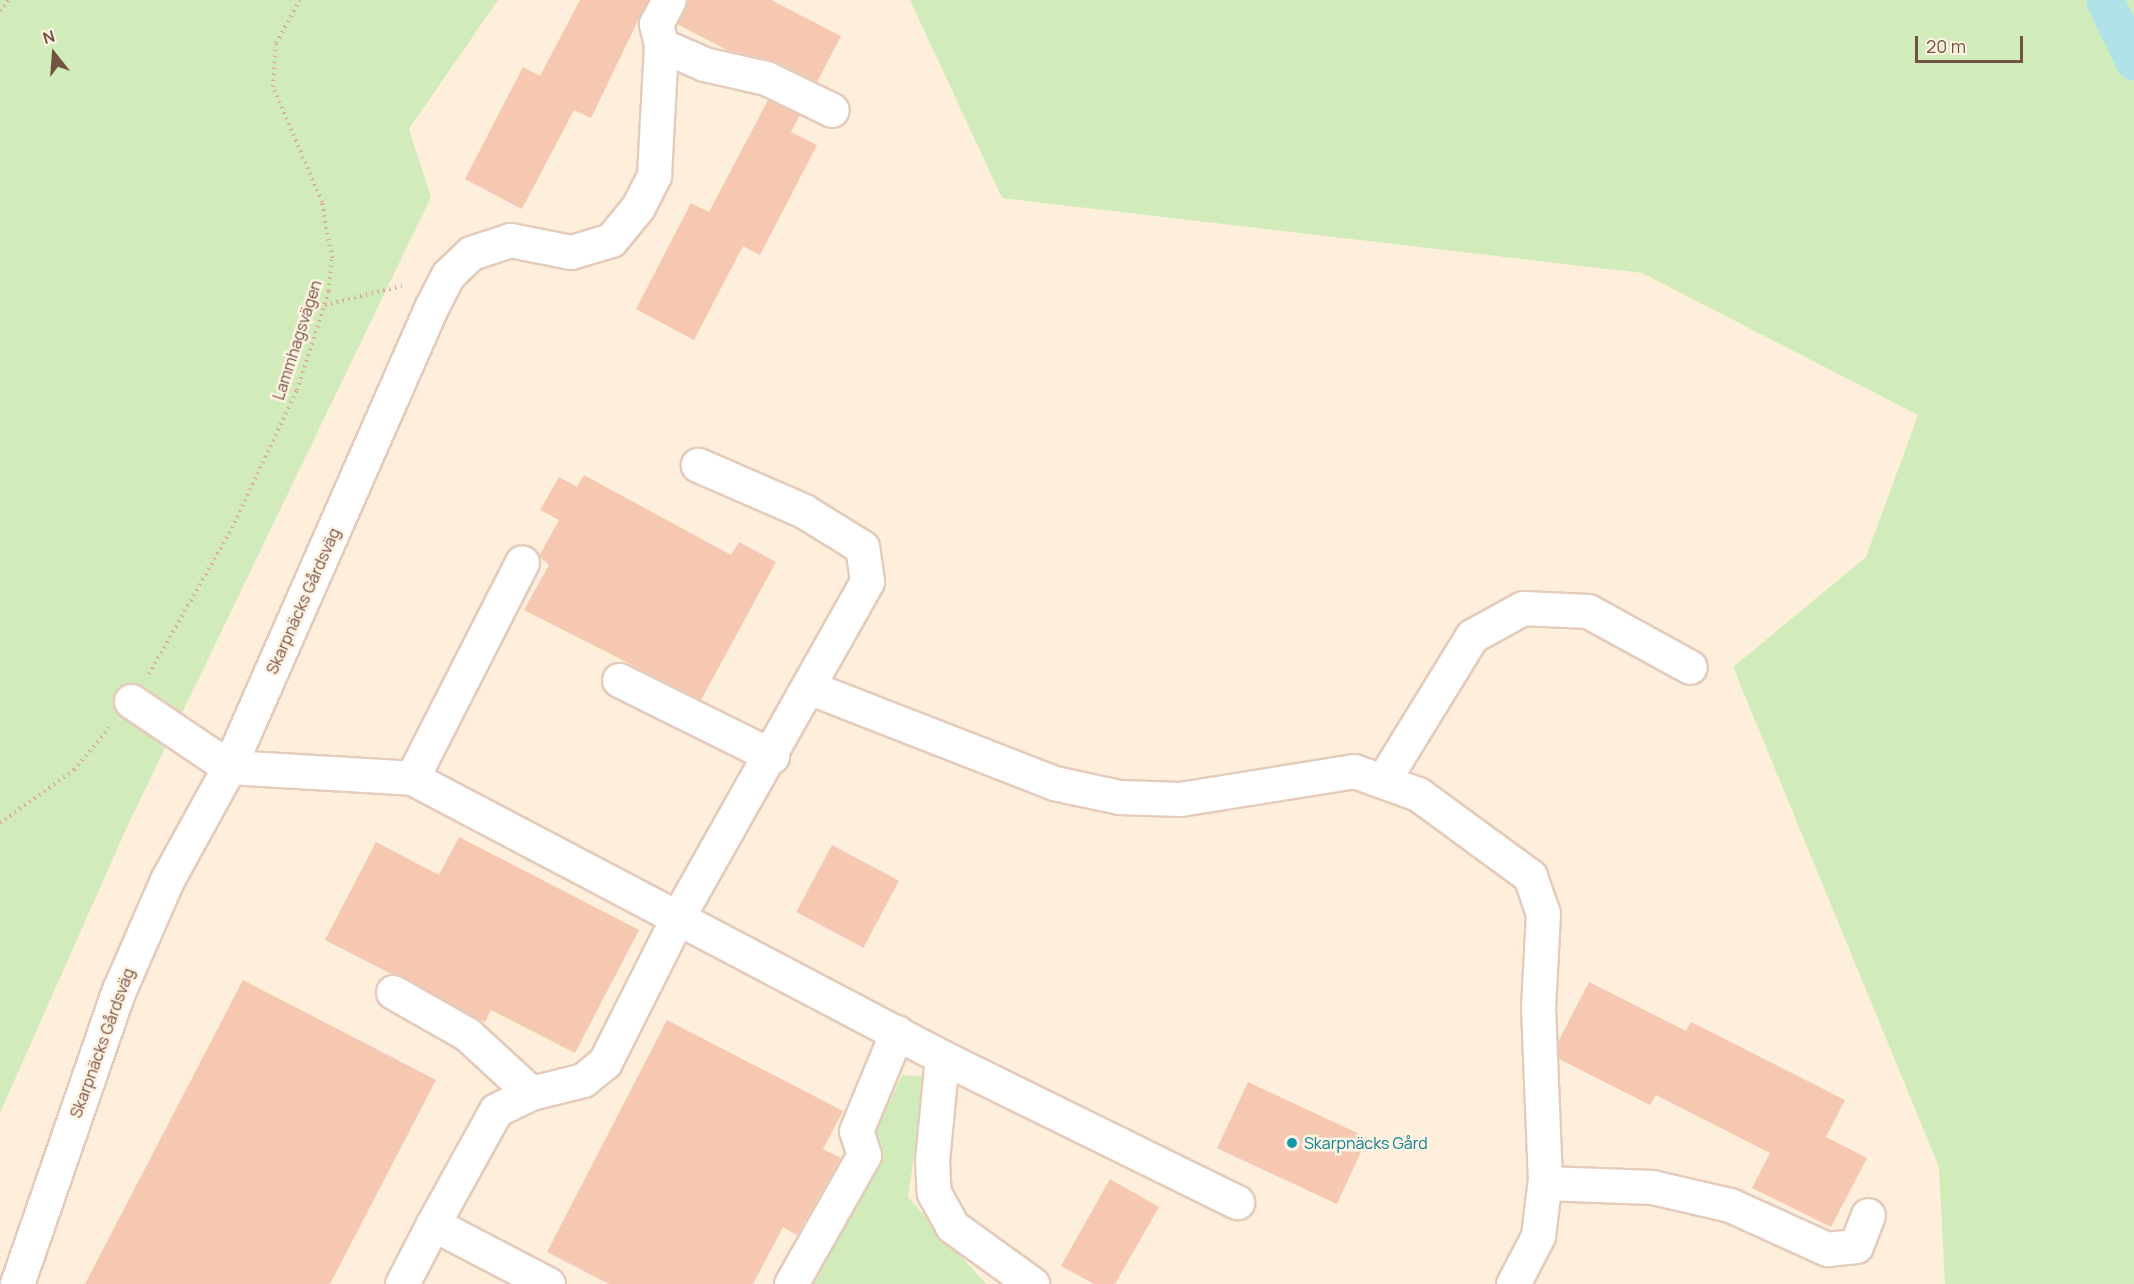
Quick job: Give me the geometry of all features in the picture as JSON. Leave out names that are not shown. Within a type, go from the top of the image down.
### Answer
[{"type":"street","name":"Skarpnäcks Gårdsväg","points":[[17,1284],[119,990],[167,880],[229,767],[448,275],[471,253],[510,240],[571,252],[611,240],[638,207],[654,175],[661,45],[656,24],[669,0]]},
{"type":"street","points":[[661,45],[704,64],[766,78],[832,110]]},
{"type":"street","points":[[402,1284],[496,1110],[531,1093],[583,1080],[605,1062],[679,915],[772,756],[867,581],[862,547],[804,511],[698,465]]},
{"type":"street","points":[[412,778],[522,562]]},
{"type":"street","points":[[1384,779],[1472,636],[1523,608],[1588,611],[1690,667]]},
{"type":"street","points":[[619,680],[772,756]]},
{"type":"street","points":[[808,687],[1054,783],[1119,797],[1180,799],[1354,771],[1384,779],[1418,794],[1530,876],[1543,913],[1538,1007],[1545,1183],[1538,1236],[1513,1284]]},
{"type":"street","points":[[131,701],[229,767],[412,778],[679,915],[942,1057],[1237,1202]]},
{"type":"street","points":[[393,992],[467,1034],[531,1093]]},
{"type":"street","points":[[791,1284],[864,1155],[856,1131],[897,1032]]},
{"type":"street","points":[[942,1057],[932,1160],[934,1193],[952,1226],[1032,1284]]},
{"type":"street","points":[[1545,1183],[1652,1187],[1730,1204],[1827,1249],[1856,1246],[1868,1215]]},
{"type":"street","points":[[433,1224],[548,1284]]},
{"type":"path","points":[[0,11],[9,0]]},
{"type":"path","name":"Lammhagsvägen","points":[[0,823],[74,770],[131,701],[177,632],[232,528],[297,390],[324,306],[332,258],[322,202],[273,87],[276,43],[300,0]]},
{"type":"path","points":[[324,306],[448,275]]},
{"type":"green space","points":[[0,0],[498,0],[409,129],[431,197],[127,827],[0,1113]]},
{"type":"green space","points":[[910,0],[2134,0],[2134,1284],[1945,1284],[1939,1167],[1733,667],[1866,557],[1918,415],[1642,273],[1002,198]]},
{"type":"green space","points":[[902,1075],[926,1077],[908,1197],[986,1284],[805,1284]]},
{"type":"building","points":[[580,0],[648,0],[591,118],[574,110],[522,209],[465,179],[523,67],[540,76]]},
{"type":"building","points":[[688,0],[771,0],[841,36],[817,82],[774,61],[727,50],[677,24]]},
{"type":"building","points":[[768,100],[800,115],[791,132],[817,145],[760,255],[743,246],[694,340],[636,309],[691,203],[709,212]]},
{"type":"building","points":[[584,475],[731,555],[739,542],[776,562],[701,700],[524,610],[549,565],[539,556],[559,520],[540,510],[559,477],[577,487]]},
{"type":"building","points":[[459,837],[639,930],[575,1053],[491,1010],[485,1022],[325,940],[376,842],[439,875]]},
{"type":"building","points":[[832,845],[899,881],[863,948],[796,912]]},
{"type":"building","points":[[243,980],[436,1080],[330,1284],[85,1284]]},
{"type":"building","points":[[1589,982],[1686,1031],[1691,1022],[1845,1100],[1826,1137],[1867,1158],[1831,1227],[1752,1188],[1770,1153],[1656,1095],[1650,1105],[1559,1059],[1558,1042]]},
{"type":"building","points":[[667,1020],[843,1111],[823,1149],[841,1158],[797,1235],[783,1227],[753,1284],[609,1284],[547,1252]]},
{"type":"building","name":"Skarpnäcks Gård","points":[[1248,1082],[1368,1138],[1337,1204],[1217,1148]]},
{"type":"building","points":[[1110,1179],[1159,1207],[1115,1284],[1094,1284],[1061,1266]]},
{"type":"waterway","points":[[2105,0],[2134,61]]},
{"type":"place","name":"Skarpnäcks Gård","points":[[1292,1143]]}]
